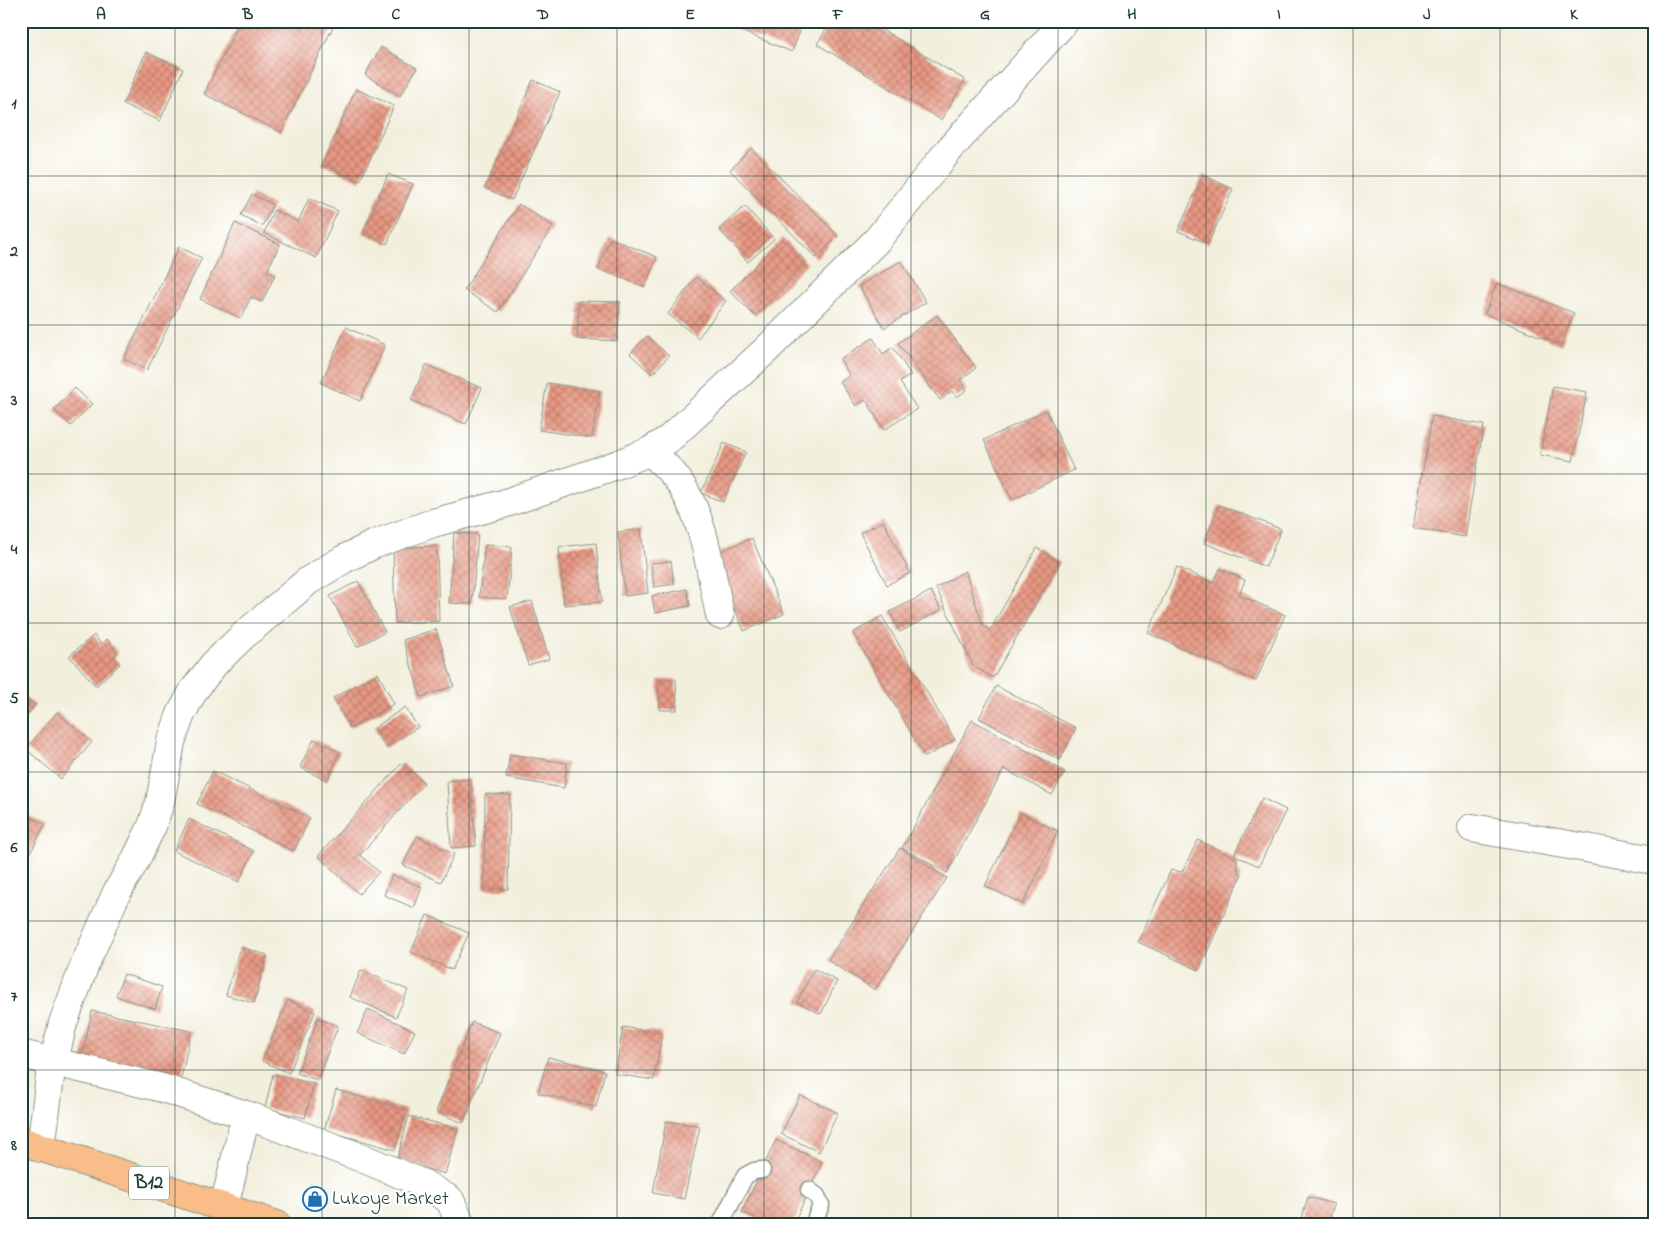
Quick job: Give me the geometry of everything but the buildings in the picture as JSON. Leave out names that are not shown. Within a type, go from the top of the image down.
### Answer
[{"type":"highway","name":"B12","points":[[31,1144],[277,1225]]},
{"type":"street","points":[[31,1144],[63,1023],[85,964],[118,892],[136,861],[152,826],[160,802],[171,742],[181,714],[194,690],[214,664],[288,597],[308,581],[344,559],[376,544],[433,523],[503,504],[583,477],[650,451],[668,439],[766,350],[877,240],[949,150],[1065,21]]},
{"type":"street","points":[[650,451],[677,479],[695,512],[704,542],[720,615]]},
{"type":"street","points":[[1472,828],[1654,860]]},
{"type":"street","points":[[21,1054],[162,1088],[246,1115],[424,1184],[450,1200],[461,1225]]},
{"type":"street","points":[[224,1207],[246,1115]]},
{"type":"lane","points":[[720,1225],[745,1176],[754,1171],[762,1170]]},
{"type":"lane","points":[[809,1190],[817,1196],[821,1205],[813,1225]]},
{"type":"place","name":"Lukoye Market","points":[[315,1199]]}]
